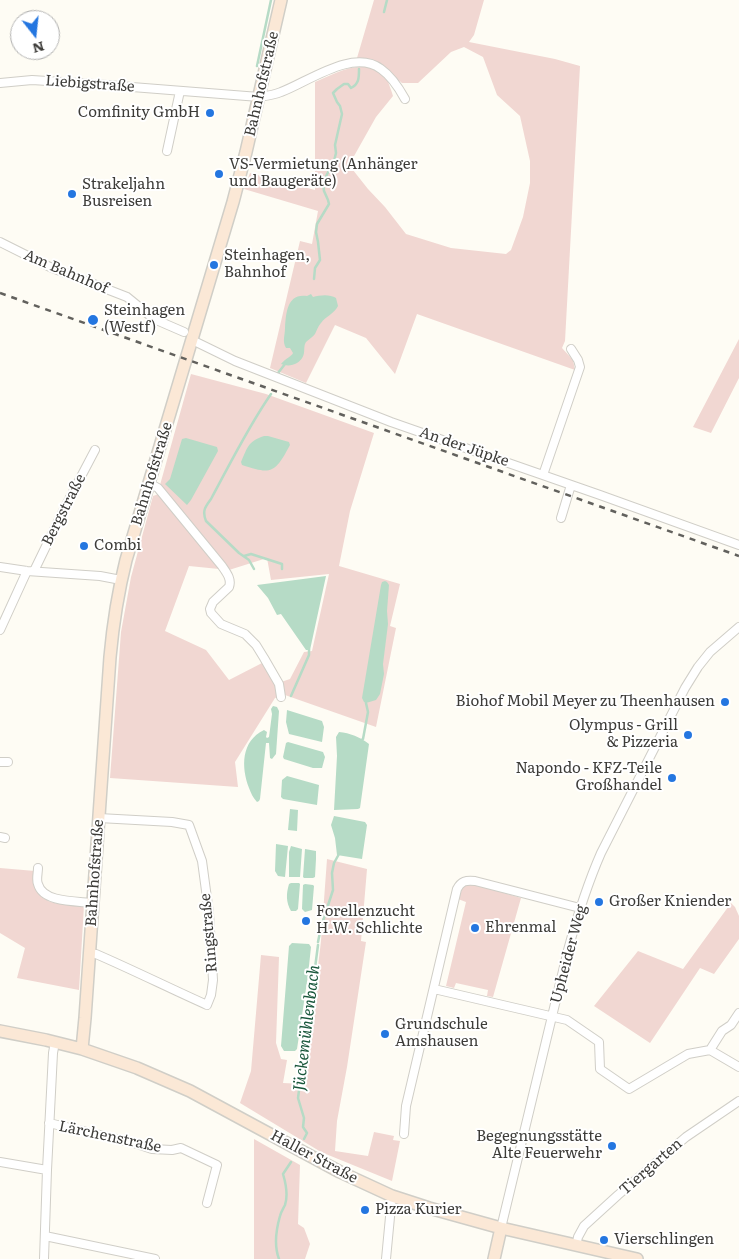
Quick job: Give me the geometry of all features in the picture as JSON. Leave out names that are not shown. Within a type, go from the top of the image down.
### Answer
[{"type":"street","name":"Bahnhofstraße","points":[[82,1049],[112,632],[117,599],[188,336],[237,185],[281,0]]},
{"type":"street","points":[[258,97],[282,92],[340,65],[366,62],[381,68],[399,87],[405,99]]},
{"type":"street","name":"Liebigstraße","points":[[0,83],[32,80],[258,97]]},
{"type":"street","points":[[166,151],[180,91]]},
{"type":"street","name":"Am Bahnhof","points":[[0,242],[50,267],[127,297],[154,319],[188,336]]},
{"type":"street","name":"An der Jüpke","points":[[188,336],[235,361],[391,422],[739,546]]},
{"type":"street","points":[[543,475],[580,367],[571,349]]},
{"type":"street","name":"Bergstraße","points":[[0,630],[95,450]]},
{"type":"street","points":[[149,483],[158,488],[229,577],[229,587],[213,602],[210,609],[221,624],[245,634],[256,645],[279,684],[281,697]]},
{"type":"street","points":[[561,518],[572,485]]},
{"type":"street","points":[[0,567],[100,576],[121,580]]},
{"type":"street","name":"Upheider Weg","points":[[501,1228],[568,950],[591,876],[685,688],[710,652],[739,627]]},
{"type":"street","name":"Ringstraße","points":[[89,953],[127,967],[206,1005],[211,995],[213,980],[209,913],[202,861],[190,825],[172,822],[99,818]]},
{"type":"street","points":[[38,868],[38,885],[45,895],[54,899],[93,903]]},
{"type":"street","points":[[404,1134],[406,1106],[457,889],[460,884],[469,880],[475,881],[580,908]]},
{"type":"street","points":[[434,989],[567,1020],[599,1042],[600,1069],[629,1090],[688,1054],[710,1050],[739,1067]]},
{"type":"street","points":[[710,1050],[722,1031],[731,1025],[739,1013]]},
{"type":"street","name":"Haller Straße","points":[[0,1031],[82,1049],[137,1068],[190,1091],[340,1172],[392,1196],[501,1228],[637,1259]]},
{"type":"street","points":[[44,1259],[52,1053],[56,1042]]},
{"type":"street","name":"Tiergarten","points":[[576,1246],[584,1226],[618,1195],[686,1137],[739,1101]]},
{"type":"street","name":"Lärchenstraße","points":[[49,1124],[134,1143],[152,1149],[172,1150],[181,1148],[217,1165],[208,1203]]},
{"type":"street","points":[[0,1162],[47,1170]]},
{"type":"street","points":[[386,1259],[392,1196]]},
{"type":"street","points":[[494,1259],[501,1228]]},
{"type":"street","points":[[45,1236],[155,1259]]},
{"type":"shaded area","points":[[374,0],[484,0],[474,35],[469,42],[555,59],[580,66],[565,341],[562,348],[573,360],[575,370],[417,314],[395,374],[366,338],[335,325],[306,383],[270,368],[300,241],[312,244],[318,211],[244,189],[250,173],[315,190],[315,82],[351,68],[361,67],[378,71],[386,78],[393,96],[376,117],[349,165],[406,234],[451,248],[506,254],[511,250],[523,217],[530,183],[530,161],[520,116],[497,95],[483,57],[464,47],[451,52],[418,83],[402,83],[387,69],[377,63],[357,58]]},
{"type":"shaded area","points":[[311,294],[313,297],[325,295],[334,297],[338,306],[319,325],[314,335],[306,342],[302,358],[297,363],[291,365],[281,364],[293,353],[290,348],[286,348],[284,341],[289,305],[295,298]]},
{"type":"shaded area","points":[[739,339],[739,378],[711,433],[693,427]]},
{"type":"shaded area","points":[[191,374],[266,394],[374,433],[350,511],[339,566],[400,584],[390,626],[396,628],[376,727],[285,695],[275,698],[235,762],[238,787],[110,778],[121,632],[131,577],[153,496],[159,494],[184,524],[187,516],[160,485]],"holes":[[[267,558],[271,580],[329,574],[312,651],[304,652],[290,679],[275,684],[264,662],[229,680],[206,650],[165,631],[189,566],[229,570]]]},
{"type":"shaded area","points":[[264,436],[289,442],[290,445],[280,461],[272,469],[266,470],[242,465],[241,462],[249,446],[254,440]]},
{"type":"shaded area","points":[[186,438],[217,447],[218,451],[187,505],[165,484],[170,479],[182,439]]},
{"type":"shaded area","points":[[326,576],[310,650],[306,650],[281,614],[277,615],[268,598],[257,585]]},
{"type":"shaded area","points":[[385,581],[389,585],[388,624],[383,664],[384,674],[380,694],[376,700],[366,703],[362,698],[381,585]]},
{"type":"shaded area","points":[[273,706],[277,707],[279,711],[276,754],[272,759],[270,758],[269,743],[266,743],[260,799],[257,802],[251,794],[246,780],[245,755],[247,748],[256,735],[264,730],[267,732],[266,737],[269,737],[271,709]]},
{"type":"shaded area","points":[[287,710],[322,721],[324,727],[322,742],[289,734],[286,722]]},
{"type":"shaded area","points":[[339,732],[355,736],[369,744],[360,808],[358,809],[334,810],[337,756],[336,737]]},
{"type":"shaded area","points":[[286,743],[323,752],[325,757],[322,768],[313,768],[284,759]]},
{"type":"shaded area","points":[[287,776],[319,785],[317,805],[283,799],[281,797],[282,780]]},
{"type":"shaded area","points":[[290,809],[298,810],[297,831],[288,830]]},
{"type":"shaded area","points":[[334,816],[365,822],[367,825],[362,859],[337,855],[331,825]]},
{"type":"shaded area","points":[[276,844],[288,846],[285,877],[278,876],[275,871]]},
{"type":"shaded area","points":[[291,846],[302,849],[300,877],[289,877],[289,852]]},
{"type":"shaded area","points":[[305,849],[316,851],[315,877],[313,878],[303,877]]},
{"type":"shaded area","points":[[327,859],[367,869],[361,941],[366,942],[337,1121],[335,1151],[368,1156],[374,1132],[394,1136],[393,1140],[400,1141],[392,1181],[321,1152],[240,1103],[251,1071],[261,955],[279,957],[276,1043],[281,1059],[287,1060],[283,1083],[304,1084],[321,941]]},
{"type":"shaded area","points":[[0,868],[35,871],[35,885],[43,898],[56,903],[84,905],[79,990],[17,978],[25,948],[0,933]]},
{"type":"shaded area","points":[[291,883],[300,884],[298,909],[296,911],[291,911],[287,901],[288,888]]},
{"type":"shaded area","points":[[470,884],[521,898],[493,997],[487,996],[488,990],[456,983],[454,988],[446,986],[466,902],[458,899],[463,887]]},
{"type":"shaded area","points":[[303,885],[314,886],[312,910],[305,912],[302,909]]},
{"type":"shaded area","points":[[731,903],[739,916],[739,939],[714,974],[700,968],[650,1043],[594,1006],[638,951],[683,969]]},
{"type":"shaded area","points":[[292,943],[309,944],[311,947],[297,1049],[295,1051],[284,1051],[281,1046],[289,946]]},
{"type":"shaded area","points":[[254,1139],[300,1165],[298,1224],[304,1228],[310,1244],[305,1259],[254,1259]]},
{"type":"waterway","points":[[257,66],[271,0]]},
{"type":"waterway","name":"Jückemühlenbach","points":[[384,12],[387,0]]},
{"type":"waterway","name":"Jückemühlenbach","points":[[314,279],[315,268],[320,260],[316,232],[317,224],[329,204],[323,182],[334,161],[335,145],[342,114],[333,93],[344,84],[348,84],[351,88],[356,85],[359,78],[359,69]]},
{"type":"waterway","name":"Jückemühlenbach","points":[[278,373],[285,364]]},
{"type":"waterway","name":"Jückemühlenbach","points":[[254,569],[249,560],[239,553],[206,521],[204,512],[247,432],[271,394]]},
{"type":"waterway","points":[[244,556],[251,554],[282,564],[282,569]]},
{"type":"waterway","name":"Jückemühlenbach","points":[[291,696],[309,655],[309,649]]},
{"type":"waterway","points":[[361,740],[363,739],[368,712],[366,703]]},
{"type":"waterway","name":"Jückemühlenbach","points":[[318,942],[333,890],[332,873],[334,863],[339,854]]},
{"type":"waterway","name":"Jückemühlenbach","points":[[304,1139],[307,1133],[303,1127],[304,1118],[298,1098],[318,945]]},
{"type":"waterway","name":"Jückemühlenbach","points":[[279,1259],[276,1249],[277,1232],[286,1198],[283,1174],[291,1162]]},
{"type":"railway","points":[[0,293],[739,556]]},
{"type":"place","name":"Comfinity GmbH","points":[[210,113]]},
{"type":"place","name":"VS-Vermietung (Anhänger und Baugeräte)","points":[[219,174]]},
{"type":"place","name":"Strakeljahn Busreisen","points":[[72,194]]},
{"type":"place","name":"Steinhagen, Bahnhof","points":[[214,265]]},
{"type":"place","name":"Steinhagen (Westf)","points":[[93,320]]},
{"type":"place","name":"Combi","points":[[84,546]]},
{"type":"place","name":"Biohof Mobil Meyer zu Theenhausen","points":[[725,702]]},
{"type":"place","name":"Olympus - Grill & Pizzeria","points":[[688,735]]},
{"type":"place","name":"Napondo - KFZ-Teile Großhandel","points":[[672,778]]},
{"type":"place","name":"Großer Kniender","points":[[599,902]]},
{"type":"place","name":"Forellenzucht H.W. Schlichte","points":[[306,921]]},
{"type":"place","name":"Ehrenmal","points":[[475,928]]},
{"type":"place","name":"Grundschule Amshausen","points":[[385,1034]]},
{"type":"place","name":"Begegnungsstätte Alte Feuerwehr","points":[[612,1146]]},
{"type":"place","name":"Pizza Kurier","points":[[365,1210]]},
{"type":"place","name":"Vierschlingen","points":[[604,1240]]}]
